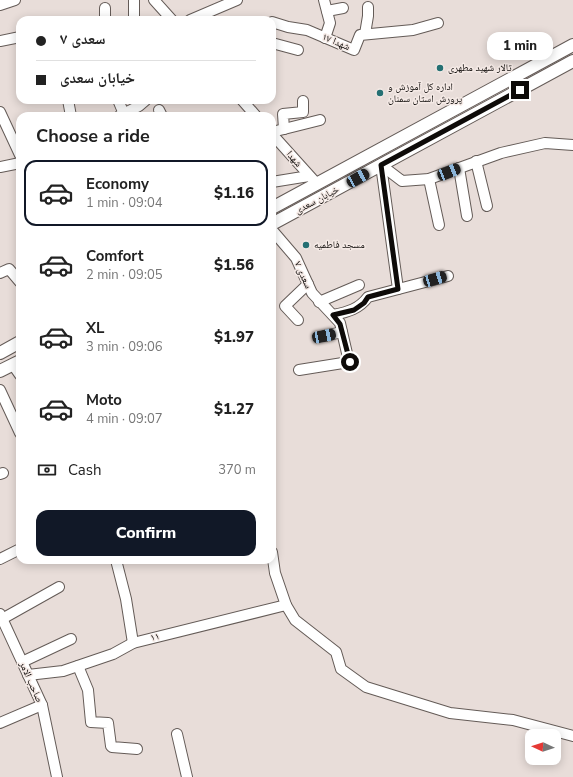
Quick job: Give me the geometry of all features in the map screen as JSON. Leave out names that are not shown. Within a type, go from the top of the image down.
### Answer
[{"type":"main road","name":"خیابان سعدی","points":[[276,205],[313,180],[573,44]]},
{"type":"main road","name":"خیابان سعدی","points":[[276,222],[573,61]]},
{"type":"main road","points":[[2,349],[16,344]]},
{"type":"main road","points":[[0,371],[16,363]]},
{"type":"street","points":[[0,5],[15,0]]},
{"type":"street","points":[[134,0],[134,16]]},
{"type":"street","points":[[154,0],[159,0]]},
{"type":"street","points":[[154,0],[168,16]]},
{"type":"street","points":[[196,16],[213,5],[237,0]]},
{"type":"street","points":[[324,0],[330,23],[325,38]]},
{"type":"street","points":[[368,7],[365,34],[413,30],[438,23]]},
{"type":"street","points":[[105,8],[105,16]]},
{"type":"street","points":[[327,11],[343,8]]},
{"type":"street","name":"شهدا ۱۷","points":[[276,23],[307,30],[354,50],[360,35],[365,34]]},
{"type":"street","points":[[0,41],[16,38]]},
{"type":"street","points":[[276,44],[298,50]]},
{"type":"street","points":[[284,129],[283,114],[302,112],[303,101]]},
{"type":"street","points":[[127,112],[141,104]]},
{"type":"street","points":[[246,104],[252,112]]},
{"type":"street","points":[[0,112],[16,145]]},
{"type":"street","points":[[276,132],[320,120]]},
{"type":"street","name":"شهدا","points":[[276,138],[313,180]]},
{"type":"street","points":[[381,165],[402,181],[429,179],[501,153],[545,143],[573,145]]},
{"type":"street","points":[[476,161],[487,206]]},
{"type":"street","points":[[0,167],[16,164]]},
{"type":"street","points":[[381,165],[398,289]]},
{"type":"street","points":[[459,168],[467,216]]},
{"type":"street","points":[[429,179],[439,225]]},
{"type":"street","points":[[276,182],[313,180]]},
{"type":"street","name":"سعدی ۷","points":[[276,235],[296,258],[312,293],[340,324],[350,362],[299,370]]},
{"type":"street","points":[[4,271],[16,279]]},
{"type":"street","points":[[333,315],[354,310],[364,303],[368,297],[448,276]]},
{"type":"street","points":[[298,320],[285,306],[308,284]]},
{"type":"street","points":[[319,302],[359,285]]},
{"type":"street","points":[[324,336],[342,332]]},
{"type":"street","points":[[0,390],[16,424]]},
{"type":"street","points":[[0,559],[16,551]]},
{"type":"street","points":[[117,564],[126,599],[133,643]]},
{"type":"street","points":[[274,564],[275,573],[286,605],[295,620],[336,652],[341,669],[366,687],[450,713],[513,720],[573,736]]},
{"type":"street","points":[[2,623],[59,587]]},
{"type":"street","name":"۱۱","points":[[28,675],[63,670],[78,666],[113,654],[133,643],[286,605]]},
{"type":"street","name":"صاحب الامر","points":[[2,623],[42,705],[57,777]]},
{"type":"street","points":[[22,662],[71,639]]},
{"type":"street","points":[[78,666],[88,690],[91,722],[108,723],[112,747],[137,749]]},
{"type":"street","points":[[0,723],[42,705]]},
{"type":"street","points":[[177,734],[187,777]]},
{"type":"place","name":"تالار شهید مطهری","points":[[440,68]]},
{"type":"place","name":"اداره کل آموزش و پرورش استان سمنان","points":[[380,93]]},
{"type":"place","name":"مسجد فاطمیه","points":[[306,245]]},
{"type":"route","points":[[350,362],[340,324],[333,315],[354,310],[364,303],[368,297],[398,289],[381,165],[520,90]]}]
